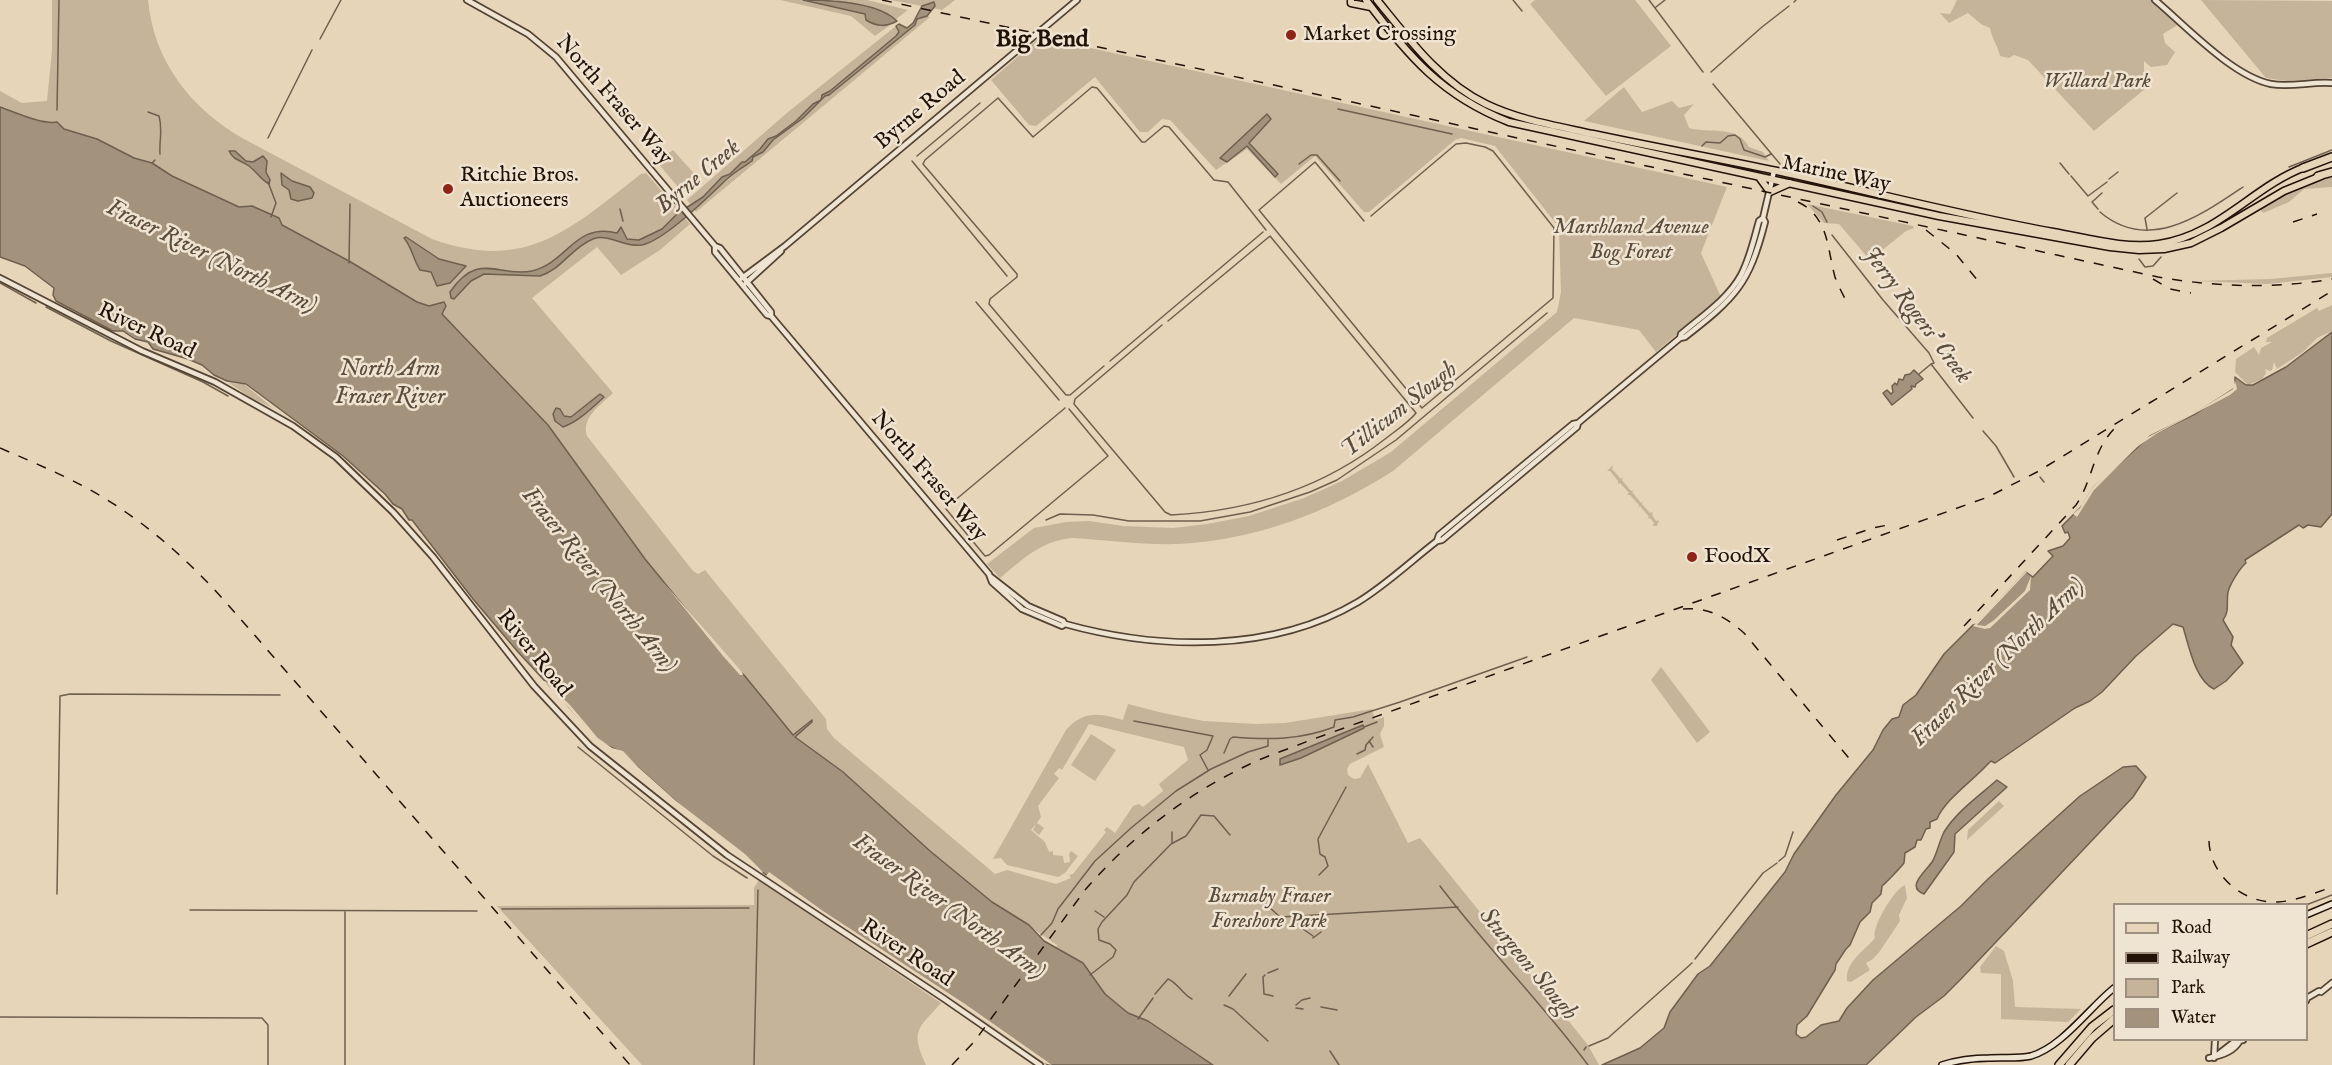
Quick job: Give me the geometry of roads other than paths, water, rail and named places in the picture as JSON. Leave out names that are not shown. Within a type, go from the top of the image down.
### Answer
[{"type":"highway","points":[[2303,168],[2332,159]]},
{"type":"highway","points":[[2318,176],[2332,173]]},
{"type":"highway","points":[[2308,936],[2332,924]]},
{"type":"highway","points":[[2308,944],[2332,932]]},
{"type":"highway","points":[[2059,1065],[2092,1027],[2113,1011]]},
{"type":"highway","points":[[2070,1065],[2079,1051],[2113,1021]]},
{"type":"main road","points":[[1351,0],[1351,3],[1372,8]]},
{"type":"main road","name":"Marine Way","points":[[1366,0],[1430,76],[1464,102],[1491,115],[1526,126],[1950,218],[2110,247],[2152,250],[2181,246],[2206,236],[2284,191],[2318,176]]},
{"type":"main road","name":"Marine Way","points":[[1378,1],[1442,73],[1485,104],[1540,122],[1774,171],[1992,221],[2123,244],[2146,245],[2172,241],[2202,231],[2224,219],[2287,175],[2303,168]]},
{"type":"main road","points":[[1759,176],[1770,192],[1790,183]]},
{"type":"main road","points":[[2308,915],[2332,904]]},
{"type":"main road","points":[[1942,1065],[1967,1059],[2024,1057],[2039,1053],[2058,1041],[2113,990]]},
{"type":"street","name":"North Fraser Way","points":[[467,0],[523,30],[551,52],[715,246],[720,248],[771,312],[771,316],[991,577],[1028,606],[1063,621],[1065,624],[1121,637],[1175,641],[1229,640],[1287,631],[1330,616],[1357,602],[1461,525],[1577,427],[1578,423],[1680,338],[1685,337],[1710,317],[1741,286],[1758,248],[1774,171]]},
{"type":"street","name":"Byrne Road","points":[[744,281],[773,260],[785,246],[1077,0]]},
{"type":"street","points":[[2155,0],[2236,68],[2255,79],[2279,85],[2332,83]]},
{"type":"street","name":"River Road","points":[[0,278],[142,351],[215,382],[293,426],[329,452],[350,469],[414,534],[538,691],[603,757],[727,855],[1040,1065]]},
{"type":"street","points":[[2308,998],[2332,983]]},
{"type":"street","points":[[2215,1041],[2218,1048],[2223,1050]]},
{"type":"street","points":[[2212,1058],[2215,1041]]},
{"type":"street","points":[[2212,1058],[2234,1042],[2241,1041]]},
{"type":"street","points":[[2212,1058],[2229,1051],[2241,1041]]},
{"type":"water","points":[[803,0],[853,3],[878,10],[897,21],[878,25],[866,20],[865,14]]},
{"type":"water","points":[[934,2],[935,6],[927,16],[917,19],[915,25],[821,100],[822,95],[830,91],[896,36],[899,32],[896,26],[899,24],[907,28],[913,23],[922,6]]},
{"type":"water","points":[[821,100],[803,118],[773,140],[763,152],[753,157],[752,161],[729,177],[686,217],[651,241],[636,245],[605,238],[593,239],[579,247],[554,269],[540,276],[484,274],[471,281],[454,299],[451,298],[450,292],[460,279],[470,272],[489,268],[520,272],[532,271],[544,267],[581,238],[591,233],[603,231],[617,233],[621,227],[627,239],[639,240],[662,229],[678,213],[703,197],[722,177],[730,174],[742,162],[745,162],[768,139],[776,136],[813,104]]},
{"type":"water","name":"North Arm Fraser River","points":[[0,107],[37,120],[57,122],[64,129],[97,139],[134,158],[152,163],[172,176],[239,207],[252,206],[279,218],[282,225],[349,261],[417,302],[429,306],[444,302],[446,306],[442,314],[548,425],[645,559],[793,735],[812,720],[795,737],[843,772],[930,851],[992,902],[1029,925],[1044,941],[1083,963],[1105,994],[1128,1013],[1148,1021],[1213,1065],[1048,1065],[765,874],[701,824],[621,752],[602,743],[518,652],[473,599],[412,520],[409,520],[402,509],[393,504],[343,456],[246,384],[227,381],[214,375],[202,365],[153,349],[148,342],[135,339],[123,331],[113,331],[56,301],[53,295],[54,288],[25,266],[0,257]]},
{"type":"water","points":[[1267,114],[1271,119],[1249,143],[1278,174],[1275,177],[1247,146],[1227,162],[1220,158]]},
{"type":"water","points":[[229,151],[235,151],[246,161],[253,162],[263,156],[267,161],[266,172],[270,180],[269,184],[249,166],[233,157]]},
{"type":"water","points":[[281,173],[292,181],[310,187],[314,193],[312,198],[298,201],[291,199],[289,190],[282,185]]},
{"type":"water","points":[[406,237],[439,259],[466,266],[450,283],[437,286],[431,272],[420,270],[404,238]]},
{"type":"water","name":"Fraser River (North Arm)","points":[[2332,332],[2332,514],[2321,527],[2308,525],[2303,528],[2299,525],[2245,560],[2246,563],[2229,589],[2227,610],[2223,620],[2233,637],[2231,645],[2243,663],[2226,681],[2214,689],[2207,685],[2197,670],[2183,627],[2173,624],[2136,656],[2102,692],[1995,763],[1991,761],[1952,798],[1937,819],[1930,822],[1930,828],[1926,829],[1921,840],[1917,840],[1915,847],[1905,853],[1904,863],[1882,886],[1881,894],[1872,903],[1870,912],[1860,922],[1850,945],[1836,964],[1835,970],[1807,1016],[1797,1025],[1796,1034],[1801,1038],[1806,1037],[1821,1025],[1839,1021],[1847,1008],[1873,980],[1961,906],[2080,796],[2123,767],[2136,766],[2146,777],[2133,797],[1961,979],[1944,996],[1916,1017],[1866,1065],[1602,1065],[1640,1048],[1664,1028],[1670,1012],[1698,974],[1710,966],[1785,872],[1794,854],[1836,795],[1873,750],[1883,730],[1892,719],[1899,717],[1903,705],[1916,695],[1944,654],[1973,625],[1977,624],[2026,572],[2033,577],[2053,556],[2048,551],[2063,546],[2070,538],[2062,526],[2083,505],[2094,487],[2150,436],[2195,414],[2235,388],[2235,377],[2246,385],[2253,385],[2286,367]]},
{"type":"water","points":[[1914,370],[1923,379],[1915,387],[1911,386],[1912,389],[1892,405],[1883,393],[1887,390],[1891,394],[1892,386],[1895,383],[1897,385],[1899,379],[1903,380],[1905,375]]},
{"type":"water","points":[[600,394],[604,397],[574,422],[563,427],[555,421],[553,414],[556,408],[560,409],[564,416],[571,417]]},
{"type":"water","points":[[1363,725],[1364,728],[1301,758],[1280,765],[1280,759]]},
{"type":"water","points":[[1997,780],[2007,787],[1955,834],[1954,852],[1924,894],[1919,891],[1916,887],[1917,883],[1932,862],[1949,824]]},
{"type":"waterway","points":[[57,110],[59,0]]},
{"type":"waterway","points":[[320,39],[341,0]]},
{"type":"waterway","points":[[1513,0],[1522,11]]},
{"type":"waterway","points":[[1649,0],[1703,72]]},
{"type":"waterway","points":[[1656,7],[1665,0]]},
{"type":"waterway","name":"Jerry Rogers' Creek","points":[[1711,72],[1789,6]]},
{"type":"waterway","points":[[268,138],[312,50]]},
{"type":"waterway","name":"Jerry Rogers' Creek","points":[[1713,84],[1780,164]]},
{"type":"waterway","points":[[1104,366],[1070,395],[1066,395],[989,304],[990,299],[1017,277],[1017,274],[923,164],[998,98],[1033,137],[1092,87],[1097,88],[1142,142],[1164,126],[1169,127],[1214,180],[1228,182],[1266,230]]},
{"type":"waterway","points":[[917,156],[980,103]]},
{"type":"waterway","points":[[1338,109],[1452,134]]},
{"type":"waterway","points":[[148,112],[159,116],[160,154]]},
{"type":"waterway","points":[[1702,146],[1706,142],[1720,143],[1728,136],[1735,135],[1740,139],[1744,150],[1765,157],[1771,154]]},
{"type":"waterway","points":[[1364,221],[1315,162],[1259,210],[1422,408],[1553,298],[1554,228],[1493,151],[1485,147],[1466,143],[1456,144],[1371,216]]},
{"type":"waterway","points":[[2289,167],[2332,150]]},
{"type":"waterway","points":[[1299,164],[1311,155],[1317,155],[1340,181]]},
{"type":"waterway","points":[[152,163],[155,160]]},
{"type":"waterway","points":[[912,161],[1007,276]]},
{"type":"waterway","points":[[2060,163],[2069,174]]},
{"type":"waterway","points":[[2109,179],[2118,172]]},
{"type":"waterway","points":[[2071,176],[2088,196],[2107,182]]},
{"type":"waterway","points":[[268,182],[276,203],[271,217]]},
{"type":"waterway","points":[[2100,212],[2118,224],[2137,229],[2155,230],[2192,218],[2243,187]]},
{"type":"waterway","points":[[2098,209],[2092,202],[2102,193]]},
{"type":"waterway","points":[[2147,229],[2145,218],[2177,193]]},
{"type":"waterway","points":[[349,263],[350,204]]},
{"type":"waterway","name":"Jerry Rogers' Creek","points":[[1813,206],[1822,212],[1827,222]]},
{"type":"waterway","points":[[620,209],[623,221]]},
{"type":"waterway","points":[[1110,361],[1263,232]]},
{"type":"waterway","name":"Jerry Rogers' Creek","points":[[1832,235],[1883,300],[1929,353],[1934,363],[1931,364],[1973,418]]},
{"type":"waterway","points":[[1162,325],[1075,399],[1074,404],[1165,512],[1171,515],[1200,513],[1257,502],[1311,484],[1361,456],[1416,413],[1270,236],[1168,321]]},
{"type":"waterway","points":[[2139,259],[2145,267],[2153,266],[2161,257]]},
{"type":"waterway","points":[[0,283],[36,303]]},
{"type":"waterway","points":[[976,302],[1059,400]]},
{"type":"waterway","points":[[46,307],[111,341],[203,382],[228,396]]},
{"type":"waterway","name":"Tillicum Slough","points":[[1046,520],[1060,514],[1093,515],[1129,521],[1200,521],[1250,512],[1310,492],[1337,480],[1396,440],[1547,313]]},
{"type":"waterway","points":[[1919,374],[1931,364]]},
{"type":"waterway","points":[[1065,408],[947,507],[946,509],[985,556],[1108,456],[1069,409]]},
{"type":"waterway","name":"Jerry Rogers' Creek","points":[[1983,431],[1996,446],[2014,477]]},
{"type":"waterway","name":"Jerry Rogers' Creek","points":[[2040,477],[2044,482]]},
{"type":"waterway","points":[[1224,753],[1233,737],[1284,738],[1322,731],[1334,727],[1335,720],[1353,717],[1400,702],[1527,657]]},
{"type":"waterway","points":[[57,894],[60,696],[70,694],[280,695]]},
{"type":"waterway","points":[[1134,721],[1213,736],[1207,750],[1200,755],[1208,770]]},
{"type":"waterway","points":[[1364,727],[1377,722]]},
{"type":"waterway","points":[[1357,754],[1365,750],[1373,737]]},
{"type":"waterway","points":[[1041,935],[1052,923],[1058,909],[1095,861],[1131,828],[1176,791],[1211,769],[1248,752],[1268,746],[1268,740]]},
{"type":"waterway","points":[[1369,741],[1373,747]]},
{"type":"waterway","points":[[578,747],[713,856],[747,878]]},
{"type":"waterway","points":[[1319,875],[1328,866],[1325,857],[1320,854],[1318,839],[1346,787]]},
{"type":"waterway","points":[[1090,975],[1113,957],[1116,950],[1110,944],[1099,940],[1098,929],[1102,922],[1127,895],[1134,882],[1171,844],[1186,836],[1201,815],[1214,816],[1230,835]]},
{"type":"waterway","points":[[1172,832],[1172,842]]},
{"type":"waterway","points":[[1779,861],[1785,856],[1793,832]]},
{"type":"waterway","points":[[1695,959],[1763,873],[1777,863]]},
{"type":"waterway","name":"Sturgeon Slough","points":[[1440,886],[1588,1065]]},
{"type":"waterway","points":[[754,1065],[758,890]]},
{"type":"waterway","points":[[2308,904],[2332,895]]},
{"type":"waterway","points":[[1269,907],[1281,921]]},
{"type":"waterway","points":[[1280,917],[1458,907]]},
{"type":"waterway","points":[[502,909],[749,908]]},
{"type":"waterway","points":[[190,910],[477,911]]},
{"type":"waterway","points":[[345,911],[345,1065]]},
{"type":"waterway","points":[[1095,911],[1104,917]]},
{"type":"waterway","points":[[1303,929],[1313,936]]},
{"type":"waterway","points":[[1313,938],[1321,932]]},
{"type":"waterway","points":[[1589,1046],[1608,1038],[1692,963]]},
{"type":"waterway","points":[[1268,973],[1278,969]]},
{"type":"waterway","points":[[1229,996],[1246,974]]},
{"type":"waterway","points":[[1265,975],[1263,977],[1264,994],[1273,996]]},
{"type":"waterway","points":[[1155,994],[1168,979],[1192,999]]},
{"type":"waterway","points":[[1138,1019],[1153,998]]},
{"type":"waterway","points":[[1296,1005],[1310,998]]},
{"type":"waterway","points":[[1224,1005],[1233,1009],[1268,1041]]},
{"type":"waterway","points":[[1321,1007],[1337,1010]]},
{"type":"waterway","points":[[1296,1008],[1303,1009]]},
{"type":"waterway","points":[[0,1017],[262,1018],[268,1025],[268,1065]]},
{"type":"waterway","points":[[1330,1051],[1339,1065]]},
{"type":"railway","points":[[882,0],[2158,277],[2245,286],[2332,279]]},
{"type":"railway","points":[[1798,202],[1808,208],[1821,225],[1828,244],[1835,277],[1847,303]]},
{"type":"railway","points":[[2293,222],[2317,214]]},
{"type":"railway","points":[[1926,230],[1956,254],[1979,282]]},
{"type":"railway","points":[[2153,279],[2170,289],[2191,293]]},
{"type":"railway","points":[[952,1065],[974,1042],[1085,890],[1121,852],[1160,819],[1225,777],[1256,761],[1308,741],[1988,497],[2037,472],[2332,291]]},
{"type":"railway","points":[[1964,626],[2076,505],[2082,496],[2101,447],[2114,429]]},
{"type":"railway","points":[[0,448],[65,477],[112,503],[153,532],[189,564],[223,599],[630,1065]]},
{"type":"railway","points":[[1837,540],[1893,524]]},
{"type":"railway","points":[[1683,609],[1709,611],[1730,622],[1744,633],[1853,763]]},
{"type":"railway","points":[[2209,841],[2215,866],[2222,876],[2241,893],[2253,898],[2278,902],[2332,887]]},
{"type":"place","name":"Market Crossing","points":[[1291,35]]},
{"type":"place","name":"Ritchie Bros. Auctioneers","points":[[448,189]]},
{"type":"place","name":"FoodX","points":[[1692,557]]},
{"type":"district","name":"Big Bend","points":[[1042,41]]},
{"type":"park label","name":"Willard Park","points":[[2097,82]]},
{"type":"park label","name":"Marshland Avenue Bog Forest","points":[[1631,240]]},
{"type":"park label","name":"Burnaby Fraser Foreshore Park","points":[[1269,910]]},
{"type":"water label","name":"Byrne Creek","points":[[699,178]]}]
